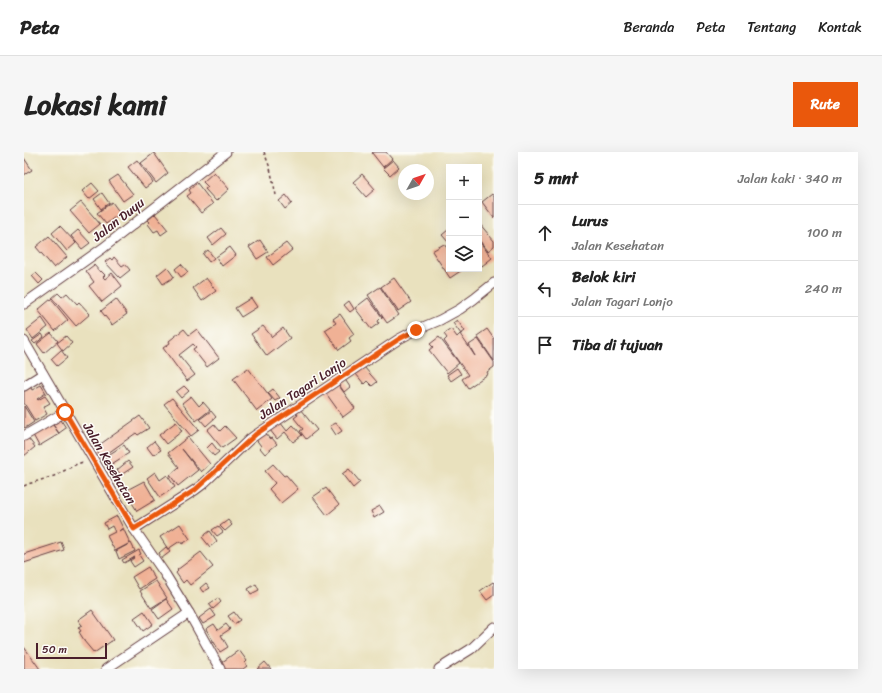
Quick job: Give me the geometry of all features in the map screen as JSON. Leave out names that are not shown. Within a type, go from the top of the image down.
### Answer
[{"type":"street","name":"Jalan Duyu","points":[[24,304],[103,248],[226,152]]},
{"type":"street","name":"Jalan Tagari Lonjo","points":[[134,529],[195,490],[256,434],[399,339],[460,309],[494,283]]},
{"type":"street","name":"Jalan Kesehatan","points":[[24,341],[92,459],[134,529],[165,574],[189,613],[220,669]]},
{"type":"street","points":[[24,386],[43,374]]},
{"type":"street","points":[[24,436],[65,412]]},
{"type":"street","points":[[106,669],[189,613]]},
{"type":"street","points":[[439,669],[471,649],[494,627]]},
{"type":"path","points":[[264,152],[270,168],[276,195]]},
{"type":"path","points":[[24,486],[54,476],[76,464],[92,459]]},
{"type":"building","points":[[386,152],[392,159],[383,167],[372,153]]},
{"type":"building","points":[[154,153],[168,173],[156,183],[141,163]]},
{"type":"building","points":[[24,158],[32,170],[24,175]]},
{"type":"building","points":[[137,160],[153,182],[145,188],[128,167]]},
{"type":"building","points":[[393,160],[398,166],[398,168],[390,175],[383,168]]},
{"type":"building","points":[[214,172],[229,189],[216,201],[205,189],[208,187],[203,182]]},
{"type":"building","points":[[362,174],[375,189],[366,197],[353,182]]},
{"type":"building","points":[[118,175],[133,194],[123,201],[109,181]]},
{"type":"building","points":[[92,183],[99,191],[89,199],[82,191]]},
{"type":"building","points":[[197,183],[213,204],[201,213],[187,196],[191,193],[189,190]]},
{"type":"building","points":[[102,193],[109,203],[101,209],[94,199]]},
{"type":"building","points":[[492,194],[494,197],[494,218],[482,202]]},
{"type":"building","points":[[286,195],[292,203],[285,209],[279,201]]},
{"type":"building","points":[[81,202],[100,224],[89,233],[70,211]]},
{"type":"building","points":[[112,202],[120,213],[106,224],[97,213]]},
{"type":"building","points":[[155,214],[168,230],[161,235],[158,230],[154,232],[148,224],[150,222],[148,220]]},
{"type":"building","points":[[60,226],[76,243],[67,251],[52,233]]},
{"type":"building","points":[[482,227],[494,241],[494,246],[488,251],[482,244]]},
{"type":"building","points":[[221,228],[226,234],[213,245],[208,238]]},
{"type":"building","points":[[78,230],[90,243],[82,249],[71,236]]},
{"type":"building","points":[[446,232],[446,240],[442,235]]},
{"type":"building","points":[[49,236],[67,257],[54,268],[36,247]]},
{"type":"building","points":[[260,240],[268,252],[257,259],[249,247]]},
{"type":"building","points":[[286,243],[292,250],[273,265],[267,257]]},
{"type":"building","points":[[444,244],[446,247],[446,272],[432,251]]},
{"type":"building","points":[[482,245],[492,258],[482,266]]},
{"type":"building","points":[[230,247],[236,255],[222,266],[216,257]]},
{"type":"building","points":[[208,250],[214,258],[209,262],[203,254]]},
{"type":"building","points":[[114,257],[122,266],[125,264],[130,270],[120,278],[105,262],[110,258],[112,260]]},
{"type":"building","points":[[181,264],[188,272],[181,277],[175,269]]},
{"type":"building","points":[[94,265],[105,275],[103,277],[105,279],[112,273],[122,286],[102,302],[89,286],[94,282],[86,271]]},
{"type":"building","points":[[167,267],[174,277],[163,284],[157,275]]},
{"type":"building","points":[[446,272],[459,272],[450,278]]},
{"type":"building","points":[[36,273],[43,280],[39,284],[32,276]]},
{"type":"building","points":[[206,278],[216,291],[202,301],[193,288]]},
{"type":"building","points":[[394,278],[411,302],[398,311],[381,287]]},
{"type":"building","points":[[380,287],[399,315],[387,323],[368,295]]},
{"type":"building","points":[[58,293],[62,297],[67,293],[77,304],[79,302],[90,314],[76,326],[52,298]]},
{"type":"building","points":[[251,298],[257,307],[241,317],[235,308]]},
{"type":"building","points":[[368,298],[382,317],[378,321],[379,323],[371,329],[355,308]]},
{"type":"building","points":[[51,299],[68,320],[55,331],[38,310]]},
{"type":"building","points":[[116,299],[127,314],[112,325],[101,311]]},
{"type":"building","points":[[349,301],[354,309],[350,312],[344,305]]},
{"type":"building","points":[[340,314],[354,334],[349,338],[351,341],[339,350],[325,330],[336,323],[333,319]]},
{"type":"building","points":[[42,318],[48,327],[33,339],[27,330]]},
{"type":"building","points":[[457,320],[465,331],[461,334],[453,323]]},
{"type":"building","points":[[263,326],[272,337],[283,328],[290,338],[267,356],[251,334]]},
{"type":"building","points":[[184,329],[189,335],[197,329],[219,358],[207,367],[193,349],[196,347],[193,344],[179,355],[195,375],[187,381],[163,348]]},
{"type":"building","points":[[451,329],[457,337],[460,334],[475,356],[469,345],[478,339],[494,362],[494,367],[487,372],[488,374],[468,388],[462,379],[468,375],[444,341],[447,338],[444,334]]},
{"type":"building","points":[[487,329],[494,339],[494,361],[477,336]]},
{"type":"building","points":[[51,333],[58,341],[44,353],[37,344]]},
{"type":"building","points":[[42,334],[44,337],[35,344],[32,341]]},
{"type":"building","points":[[66,336],[72,343],[63,351],[57,343]]},
{"type":"building","points":[[439,337],[459,363],[447,373],[429,350],[433,347],[430,344]]},
{"type":"building","points":[[61,350],[67,358],[57,366],[51,359]]},
{"type":"building","points":[[364,367],[377,382],[372,386],[367,381],[364,384],[356,374]]},
{"type":"building","points":[[248,368],[272,399],[257,411],[233,379]]},
{"type":"building","points":[[457,368],[461,374],[451,381],[447,375]]},
{"type":"building","points":[[344,378],[350,387],[344,392],[338,383]]},
{"type":"building","points":[[337,383],[355,408],[343,417],[325,392]]},
{"type":"building","points":[[41,385],[46,393],[37,399],[38,400],[45,396],[50,403],[43,407],[47,414],[35,421],[24,403],[24,389],[30,386],[32,390]]},
{"type":"building","points":[[184,386],[189,391],[181,398],[176,392]]},
{"type":"building","points":[[273,389],[280,398],[275,401],[268,393]]},
{"type":"building","points":[[191,396],[199,406],[203,402],[210,410],[196,421],[182,403]]},
{"type":"building","points":[[172,398],[199,430],[191,436],[164,404]]},
{"type":"building","points":[[24,406],[34,422],[25,428],[24,427]]},
{"type":"building","points":[[300,409],[317,430],[306,439],[300,431],[303,429],[294,418],[298,415],[296,412]]},
{"type":"building","points":[[211,411],[216,417],[206,426],[200,419]]},
{"type":"building","points":[[140,416],[149,428],[138,435],[136,433],[101,458],[95,448]]},
{"type":"building","points":[[61,420],[66,428],[59,433],[53,425]]},
{"type":"building","points":[[176,422],[182,431],[166,444],[159,435]]},
{"type":"building","points":[[280,422],[287,431],[293,425],[302,435],[293,442],[285,432],[277,439],[270,430]]},
{"type":"building","points":[[52,423],[59,434],[39,446],[33,435]]},
{"type":"building","points":[[336,423],[342,431],[336,435],[330,426]]},
{"type":"building","points":[[214,424],[220,431],[225,426],[236,438],[222,448],[207,430]]},
{"type":"building","points":[[263,431],[277,444],[265,454],[255,438]]},
{"type":"building","points":[[24,437],[28,438],[35,447],[24,456]]},
{"type":"building","points":[[188,437],[210,464],[201,472],[182,449],[198,470],[178,486],[170,475],[179,467],[168,453]]},
{"type":"building","points":[[154,441],[161,450],[153,455],[147,447]]},
{"type":"building","points":[[212,443],[219,452],[214,456],[207,448]]},
{"type":"building","points":[[124,445],[129,453],[110,465],[105,457]]},
{"type":"building","points":[[128,461],[133,467],[121,475],[117,470]]},
{"type":"building","points":[[273,464],[284,476],[286,475],[298,489],[281,503],[269,489],[275,483],[265,471]]},
{"type":"building","points":[[349,469],[360,482],[353,488],[342,474]]},
{"type":"building","points":[[155,472],[160,480],[167,475],[175,487],[160,497],[147,478]]},
{"type":"building","points":[[144,481],[155,500],[137,511],[125,491]]},
{"type":"building","points":[[326,488],[339,505],[327,515],[313,497]]},
{"type":"building","points":[[380,506],[384,512],[374,518],[371,511]]},
{"type":"building","points":[[117,516],[130,543],[115,551],[107,536],[115,532],[112,526],[107,529],[104,523]]},
{"type":"building","points":[[228,520],[232,525],[225,531],[220,526]]},
{"type":"building","points":[[180,524],[190,539],[182,544],[180,541],[168,549],[160,537]]},
{"type":"building","points":[[218,526],[223,532],[217,536],[212,530]]},
{"type":"building","points":[[210,531],[217,541],[210,547],[202,537]]},
{"type":"building","points":[[61,542],[64,550],[24,563],[24,554]]},
{"type":"building","points":[[131,543],[135,551],[119,559],[116,551]]},
{"type":"building","points":[[166,547],[170,552],[162,558],[159,553]]},
{"type":"building","points":[[139,550],[141,554],[139,555],[143,561],[134,567],[130,561],[135,557],[124,563],[122,560]]},
{"type":"building","points":[[201,552],[213,567],[190,585],[186,580],[183,583],[176,573],[178,571],[177,570]]},
{"type":"building","points":[[148,567],[155,579],[139,589],[132,577]]},
{"type":"building","points":[[156,581],[167,598],[151,608],[140,591]]},
{"type":"building","points":[[493,582],[494,595],[487,600],[480,591]]},
{"type":"building","points":[[206,583],[210,588],[203,592],[200,588]]},
{"type":"building","points":[[256,584],[259,590],[251,594],[248,589]]},
{"type":"building","points":[[218,598],[221,602],[213,609],[209,604]]},
{"type":"building","points":[[166,599],[173,609],[159,619],[152,609]]},
{"type":"building","points":[[211,609],[216,616],[203,624],[199,618]]},
{"type":"building","points":[[92,610],[113,640],[94,653],[84,641],[78,627],[82,625],[78,620]]},
{"type":"building","points":[[144,611],[153,624],[143,631],[134,618]]},
{"type":"building","points":[[234,612],[240,620],[234,624],[228,616]]},
{"type":"building","points":[[214,624],[218,630],[226,624],[230,629],[221,635],[228,647],[220,652],[206,629]]},
{"type":"building","points":[[24,647],[40,669],[24,669]]},
{"type":"building","points":[[239,650],[247,661],[245,663],[247,666],[243,669],[221,669],[218,665]]},
{"type":"building","points":[[265,662],[271,669],[257,669]]},
{"type":"route","points":[[65,412],[134,529],[186,497],[203,484],[256,434],[399,339],[416,330]]}]
